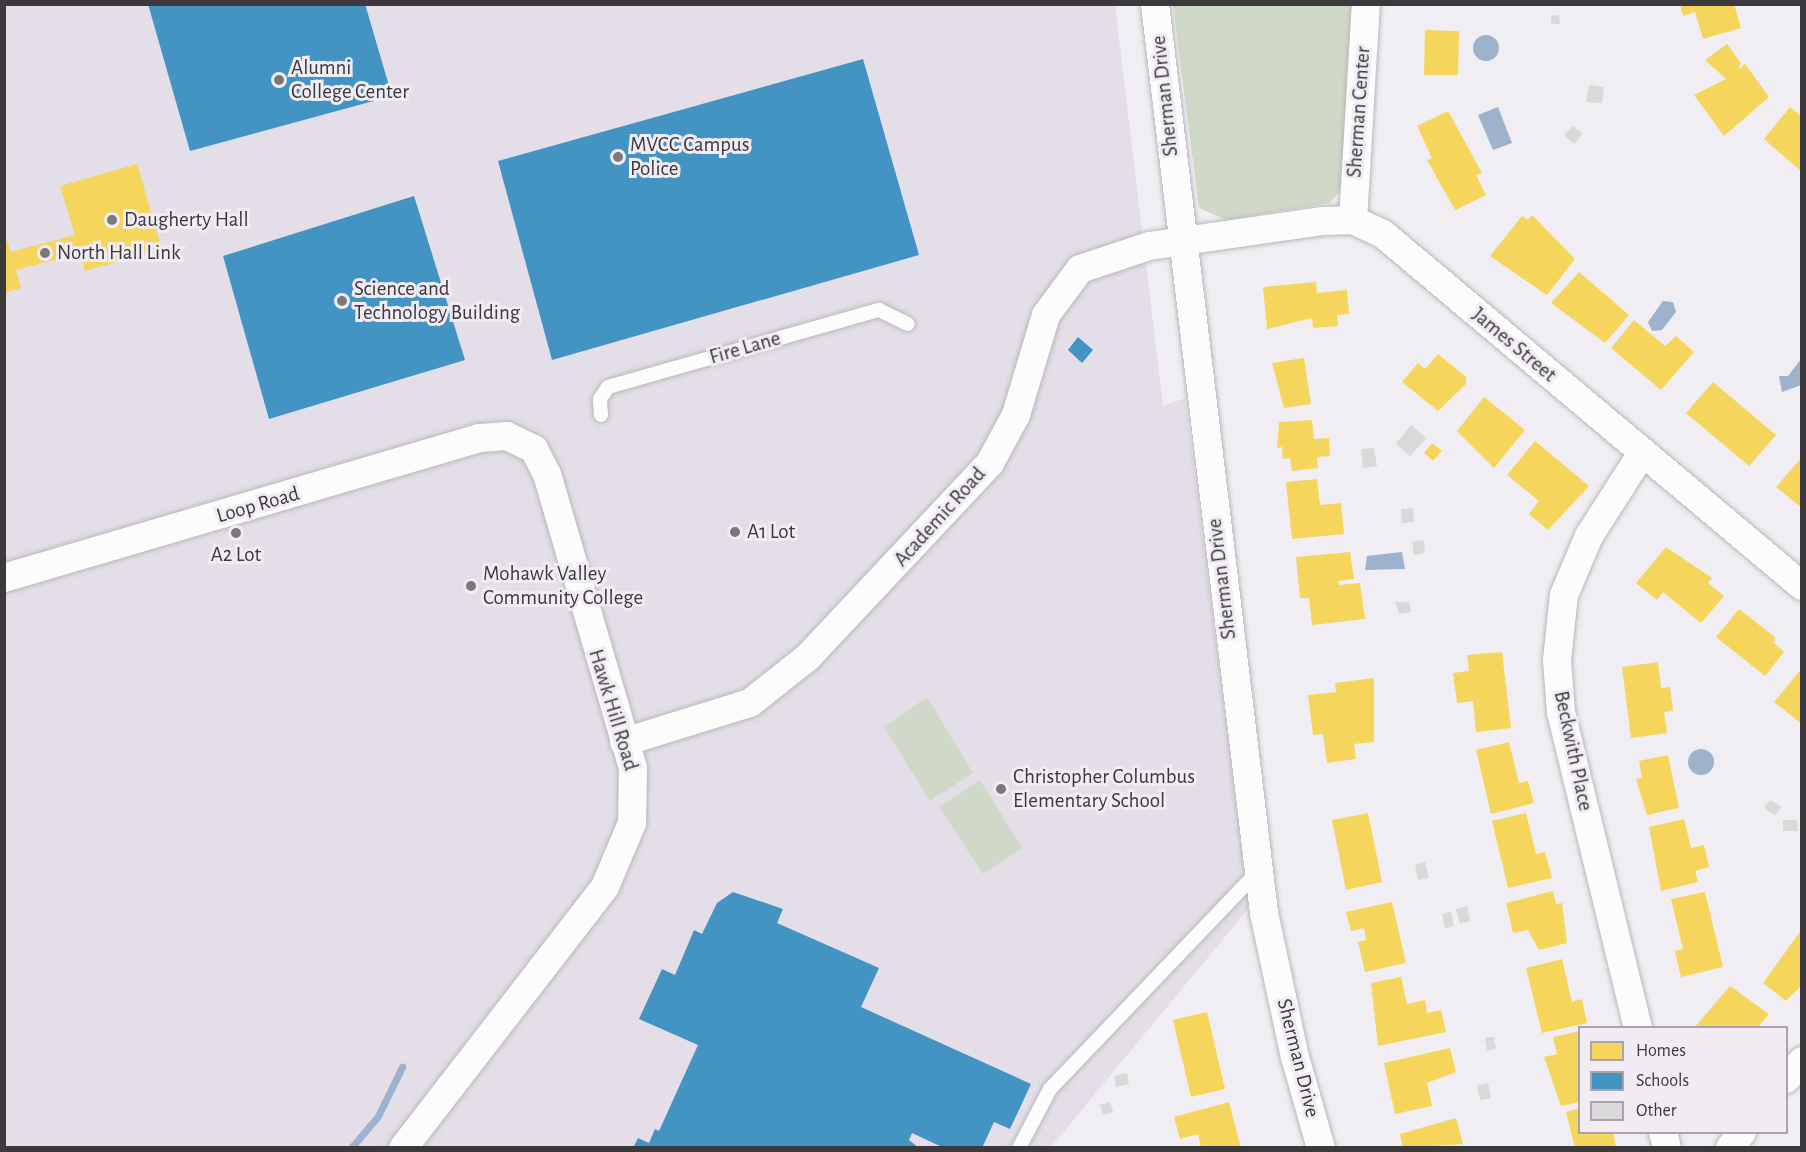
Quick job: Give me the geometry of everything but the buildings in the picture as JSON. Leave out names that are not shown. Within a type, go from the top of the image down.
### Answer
[{"type":"street","name":"Sherman Drive","points":[[1155,4],[1258,871],[1295,1057],[1321,1148]]},
{"type":"street","name":"Sherman Center","points":[[1353,220],[1366,4]]},
{"type":"street","points":[[1183,241],[1353,220]]},
{"type":"street","name":"James Street","points":[[1353,220],[1383,234],[1802,586]]},
{"type":"street","name":"Academic Road","points":[[624,742],[750,703],[783,681],[990,463],[1016,415],[1046,315],[1069,279],[1092,263],[1183,241]]},
{"type":"street","name":"Hawk Hill Road","points":[[403,1148],[616,868],[634,804],[624,742],[547,474],[534,449],[512,437]]},
{"type":"street","name":"Loop Road","points":[[4,578],[456,444],[512,437]]},
{"type":"street","name":"Beckwith Place","points":[[1638,1026],[1561,709],[1557,660],[1564,595],[1589,536],[1642,453]]},
{"type":"street","points":[[1788,1077],[1802,1061]]},
{"type":"street","points":[[1730,1148],[1740,1134]]},
{"type":"lane","name":"Fire Lane","points":[[601,415],[600,399],[608,387],[879,310],[908,324]]},
{"type":"lane","points":[[1019,1148],[1050,1089],[1258,871]]},
{"type":"shaded area","name":"Mohawk Valley Community College","points":[[5,5],[1115,5],[1163,406],[1185,398],[1249,908],[1051,1147],[5,1148]]},
{"type":"green space","points":[[1173,5],[1353,5],[1342,189],[1329,203],[1226,220],[1199,208]]},
{"type":"green space","points":[[927,697],[973,773],[930,801],[884,727]]},
{"type":"green space","points":[[980,780],[1022,848],[983,874],[939,807]]},
{"type":"water","points":[[1486,35],[1495,39],[1499,48],[1495,57],[1486,61],[1477,57],[1473,48],[1477,39]]},
{"type":"water","points":[[1498,107],[1512,143],[1493,150],[1478,115]]},
{"type":"water","points":[[1663,301],[1673,302],[1676,312],[1662,330],[1652,331],[1648,322]]},
{"type":"water","points":[[1801,359],[1801,385],[1782,392],[1779,376],[1788,376]]},
{"type":"water","points":[[1402,552],[1405,569],[1365,570],[1367,556]]},
{"type":"water","points":[[1701,749],[1710,753],[1714,762],[1710,771],[1701,775],[1692,771],[1688,762],[1692,753]]},
{"type":"waterway","points":[[351,1148],[378,1116],[402,1067]]},
{"type":"place","name":"Alumni College Center","points":[[279,80]]},
{"type":"place","name":"MVCC Campus Police","points":[[618,157]]},
{"type":"place","name":"Daugherty Hall","points":[[112,220]]},
{"type":"place","name":"North Hall Link","points":[[45,253]]},
{"type":"place","name":"Science and Technology Building","points":[[342,301]]},
{"type":"place","name":"A1 Lot","points":[[735,532]]},
{"type":"place","name":"A2 Lot","points":[[236,533]]},
{"type":"place","name":"Mohawk Valley Community College","points":[[471,586]]},
{"type":"place","name":"Christopher Columbus Elementary School","points":[[1001,789]]}]
